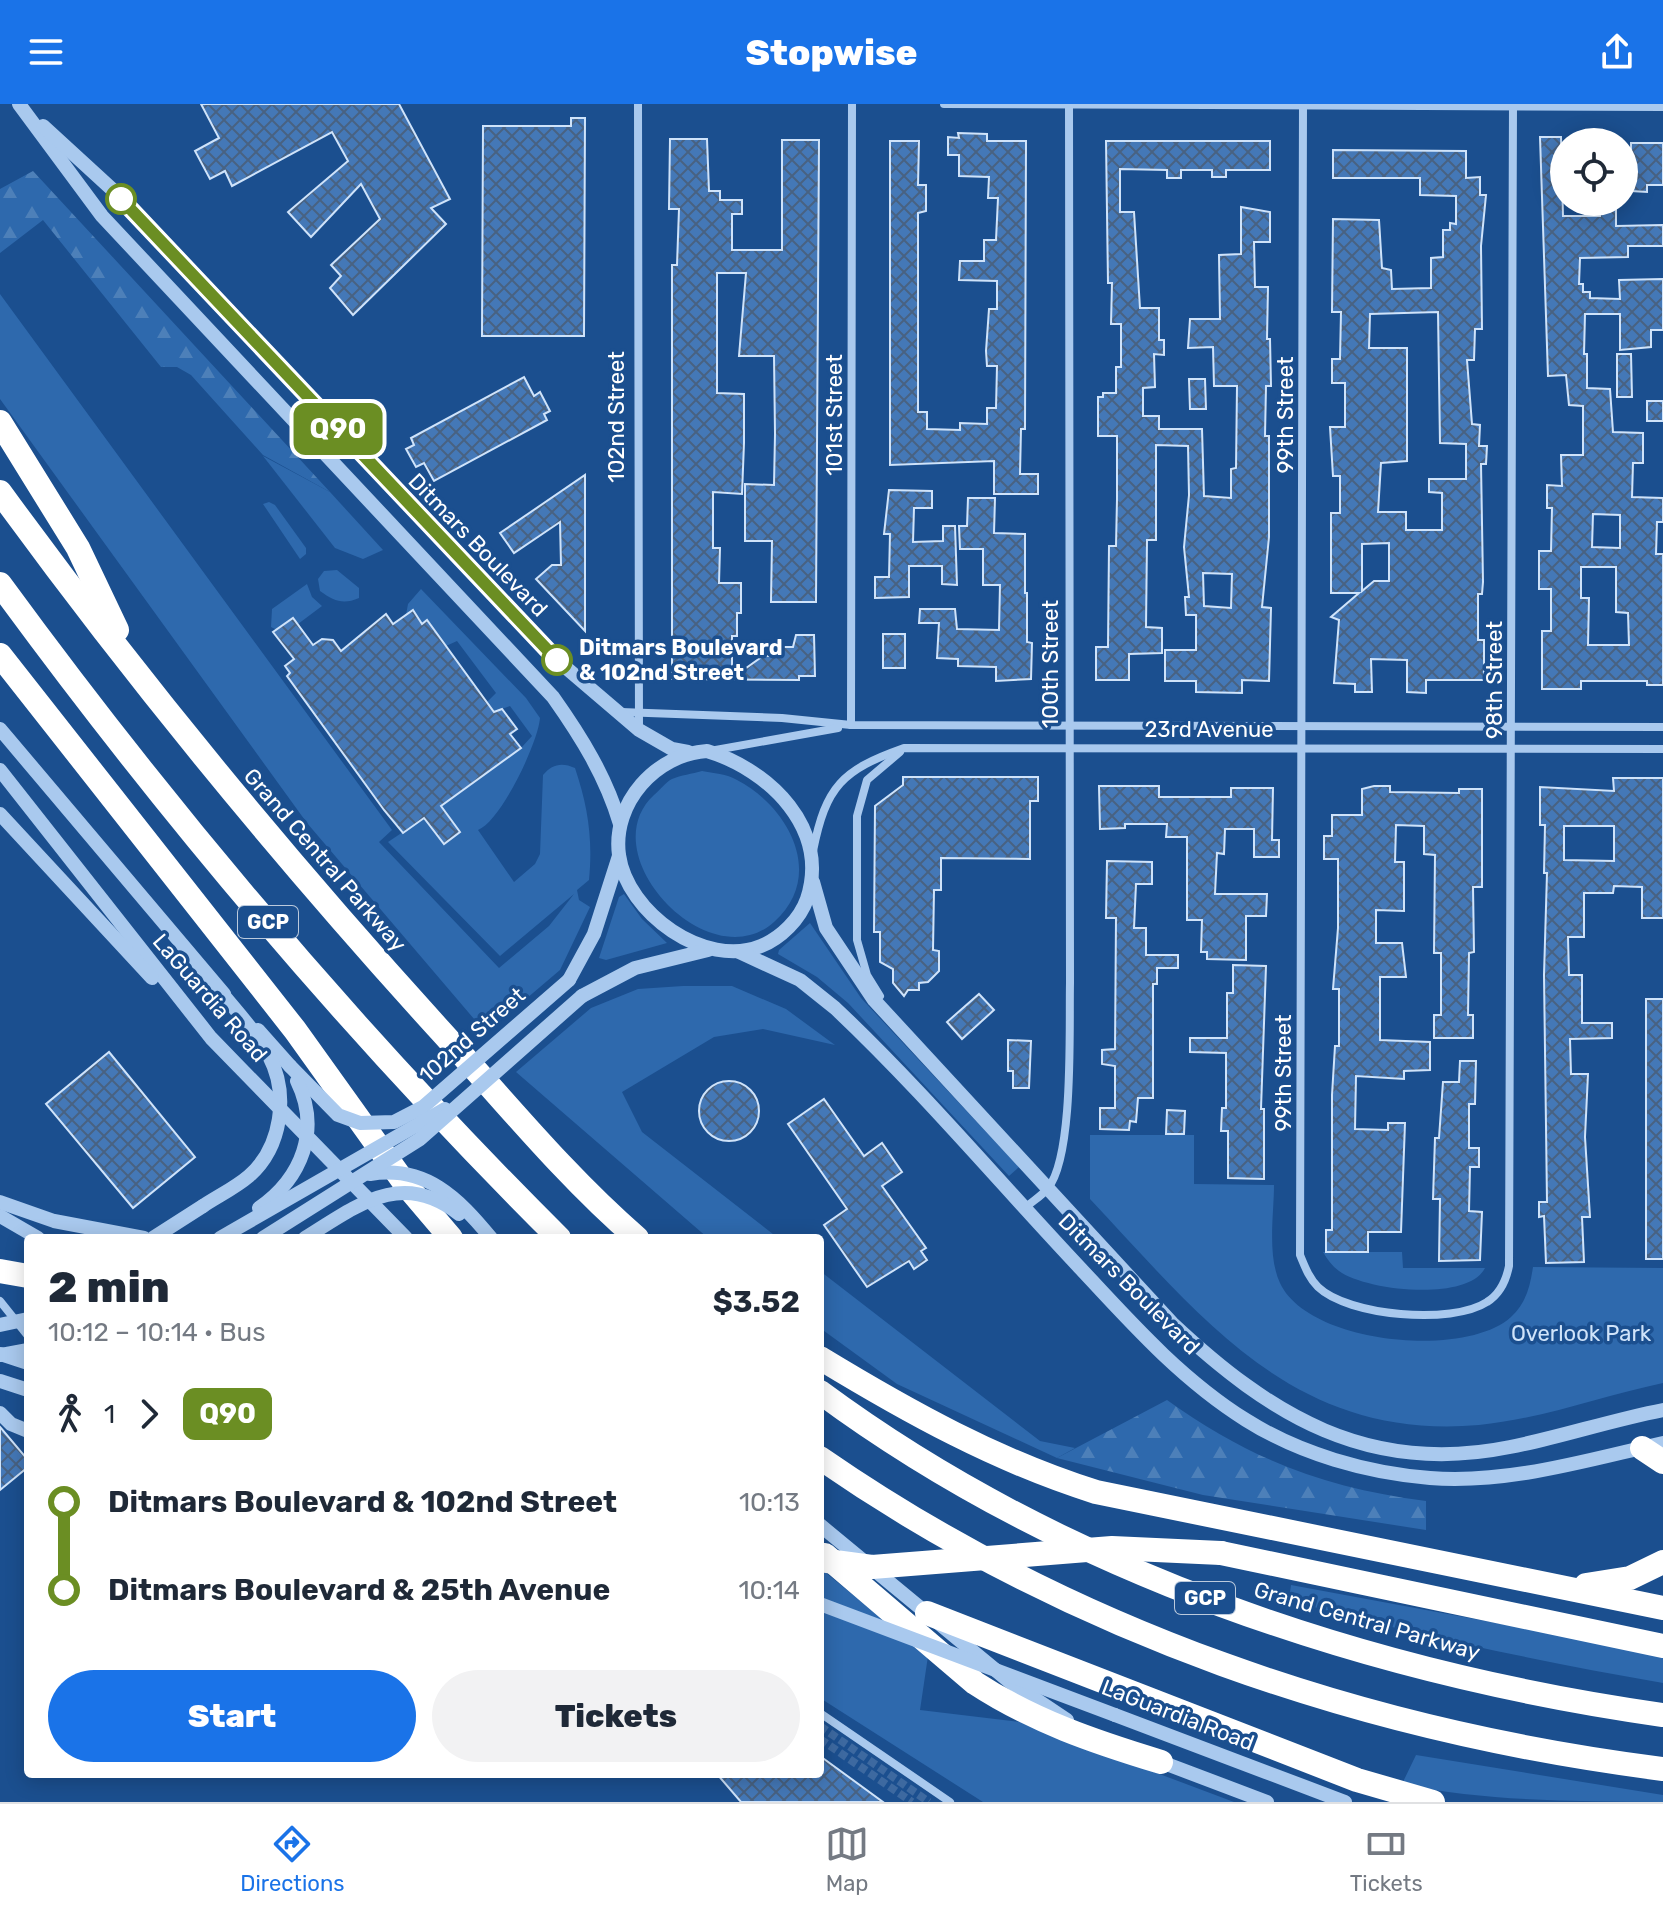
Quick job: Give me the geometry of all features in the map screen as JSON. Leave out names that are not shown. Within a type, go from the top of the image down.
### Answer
[{"type":"highway","points":[[0,422],[78,548],[136,672]]},
{"type":"highway","name":"Grand Central Parkway","points":[[0,492],[227,786],[365,948],[549,1150],[634,1234]]},
{"type":"highway","name":"GCP","points":[[0,584],[126,750],[273,928],[408,1080],[555,1234]]},
{"type":"highway","points":[[0,655],[295,1030],[406,1185],[448,1234]]},
{"type":"highway","points":[[0,1271],[24,1275]]},
{"type":"highway","points":[[824,1360],[961,1439],[1065,1482],[1161,1508],[1570,1584],[1603,1585],[1640,1575],[1663,1562]]},
{"type":"highway","name":"Grand Central Parkway","points":[[824,1395],[890,1439],[990,1498],[1106,1556],[1219,1603],[1323,1640],[1443,1674],[1663,1715]]},
{"type":"highway","points":[[1652,1445],[1663,1462]]},
{"type":"highway","name":"GCP","points":[[824,1460],[994,1564],[1095,1613],[1222,1666],[1292,1690],[1423,1725],[1554,1752],[1663,1769]]},
{"type":"highway","points":[[824,1561],[872,1567],[1112,1548],[1221,1553],[1663,1646]]},
{"type":"highway","points":[[824,1554],[975,1683],[999,1699],[1086,1740],[1161,1762]]},
{"type":"highway","points":[[1449,1563],[1663,1608]]},
{"type":"highway","points":[[927,1613],[1345,1775],[1433,1802]]},
{"type":"street","name":"Ditmars Boulevard","points":[[20,104],[115,192],[557,660],[639,730],[672,749],[688,752]]},
{"type":"street","name":"Ditmars Boulevard","points":[[20,104],[102,216],[553,697],[595,762],[620,824]]},
{"type":"street","name":"102nd Street","points":[[638,104],[639,730]]},
{"type":"street","name":"101st Street","points":[[851,725],[852,104]]},
{"type":"street","points":[[944,104],[1663,107]]},
{"type":"street","name":"100th Street","points":[[1024,1209],[1048,1188],[1060,1160],[1067,1100],[1069,104]]},
{"type":"street","name":"99th Street","points":[[1300,1255],[1303,105]]},
{"type":"street","name":"98th Street","points":[[1300,1255],[1308,1275],[1329,1295],[1371,1310],[1434,1314],[1471,1309],[1496,1295],[1506,1280],[1509,1255],[1513,105]]},
{"type":"street","name":"23rd Avenue","points":[[616,712],[782,718],[851,725],[1663,727]]},
{"type":"street","name":"23rd Avenue","points":[[707,751],[851,725]]},
{"type":"street","points":[[0,729],[217,987],[272,1063],[280,1100],[278,1124],[270,1148],[250,1175],[159,1234]]},
{"type":"street","name":"23rd Avenue","points":[[813,851],[824,811],[844,776],[859,766],[904,748],[1663,749]]},
{"type":"street","points":[[899,1023],[867,975],[857,940],[857,816],[867,780],[904,748]]},
{"type":"street","points":[[707,751],[745,766],[761,778],[795,813],[813,851],[813,882],[805,906],[794,922],[762,946],[739,952],[709,950],[689,942],[655,916],[627,877],[619,856],[620,824],[637,790],[653,772],[688,752],[707,751]]},
{"type":"street","name":"LaGuardia Road","points":[[0,770],[211,1038],[402,1234]]},
{"type":"street","points":[[0,814],[94,919],[211,1038]]},
{"type":"street","name":"102nd Street","points":[[217,987],[338,1115],[360,1123],[394,1122],[423,1107],[569,980],[594,934],[619,856]]},
{"type":"street","name":"Ditmars Boulevard","points":[[813,882],[820,915],[833,940],[874,1000],[899,1023],[1172,1323],[1224,1372],[1274,1407],[1317,1429],[1364,1444],[1462,1453],[1508,1448],[1663,1410]]},
{"type":"street","name":"102nd Street","points":[[470,1094],[582,996],[635,968],[709,950]]},
{"type":"street","name":"Ditmars Boulevard","points":[[739,952],[800,980],[835,1008],[1157,1350],[1246,1420],[1313,1453],[1392,1473],[1467,1479],[1507,1476],[1652,1445]]},
{"type":"street","points":[[223,1234],[274,1197],[299,1166],[307,1141],[308,1116],[302,1090],[290,1066]]},
{"type":"street","points":[[269,1234],[420,1139],[470,1094]]},
{"type":"street","points":[[225,1234],[470,1094]]},
{"type":"street","points":[[365,1175],[401,1173],[435,1183],[468,1209],[486,1234]]},
{"type":"street","points":[[312,1234],[377,1197],[408,1192],[438,1199],[484,1234]]},
{"type":"street","points":[[0,1202],[54,1221],[123,1234]]},
{"type":"street","points":[[0,1216],[31,1234]]},
{"type":"street","points":[[0,1301],[24,1331]]},
{"type":"street","points":[[0,1325],[24,1320]]},
{"type":"street","points":[[0,1355],[24,1351]]},
{"type":"street","points":[[0,1355],[24,1362]]},
{"type":"street","points":[[0,1381],[24,1389]]},
{"type":"street","points":[[0,1413],[11,1424],[24,1429]]},
{"type":"street","name":"LaGuardia Road","points":[[824,1528],[1010,1682],[1050,1709],[1161,1762],[1267,1802]]},
{"type":"street","name":"LaGuardia Road","points":[[824,1606],[1345,1802]]},
{"type":"street","points":[[824,1716],[950,1802]]},
{"type":"green space","points":[[33,171],[330,492],[263,455],[191,375],[177,367],[161,367],[43,220],[0,253],[0,189]]},
{"type":"green space","points":[[0,294],[392,830],[379,842],[499,968],[549,926],[574,894],[500,956],[388,842],[424,818],[443,844],[460,833],[441,806],[521,748],[532,736],[510,706],[494,712],[487,702],[496,693],[457,641],[446,646],[428,620],[422,624],[413,611],[406,615],[408,604],[421,589],[526,698],[540,718],[533,745],[517,780],[497,812],[478,830],[514,882],[535,864],[540,854],[543,775],[558,765],[575,768],[590,837],[589,880],[577,890],[579,900],[590,907],[560,970],[486,1033],[307,823],[0,399]]},
{"type":"green space","points":[[263,456],[330,492],[383,550],[363,559],[335,548]]},
{"type":"green space","points":[[269,502],[275,505],[306,548],[306,554],[300,559],[263,504]]},
{"type":"green space","points":[[337,570],[359,588],[359,598],[339,601],[320,591],[318,579],[324,571]]},
{"type":"green space","points":[[307,584],[312,597],[322,606],[298,624],[293,618],[277,630],[271,627],[272,609]]},
{"type":"green space","points":[[702,771],[733,778],[756,792],[772,807],[794,844],[799,864],[797,884],[789,904],[774,922],[748,936],[719,935],[691,923],[666,902],[647,876],[637,848],[638,820],[654,795],[672,779]]},
{"type":"green space","points":[[624,894],[642,919],[667,943],[606,960],[599,958],[619,897]]},
{"type":"green space","points":[[810,923],[861,998],[1019,1167],[1009,1176],[848,1003],[817,977],[778,954]]},
{"type":"green space","points":[[732,986],[786,1009],[835,1045],[763,1029],[714,1037],[622,1092],[642,1132],[773,1234],[703,1234],[516,1072],[591,1008],[638,989]]},
{"type":"green space","name":"Overlook Park","points":[[1090,1135],[1194,1135],[1194,1184],[1274,1185],[1272,1248],[1280,1283],[1296,1304],[1321,1320],[1353,1332],[1389,1339],[1425,1341],[1459,1338],[1489,1330],[1511,1317],[1526,1294],[1533,1267],[1663,1268],[1663,1383],[1548,1413],[1479,1425],[1414,1425],[1356,1413],[1304,1392],[1258,1363],[1214,1327],[1090,1199]]},
{"type":"green space","name":"Overlook Park","points":[[1323,1252],[1402,1252],[1403,1268],[1485,1268],[1475,1279],[1459,1286],[1416,1290],[1393,1288],[1352,1278],[1336,1269]]},
{"type":"green space","points":[[824,1274],[1040,1441],[1075,1448],[1057,1458],[897,1384],[824,1331]]},
{"type":"green space","points":[[1167,1400],[1228,1439],[1289,1468],[1354,1488],[1426,1501],[1426,1530],[1203,1495],[1057,1458]]},
{"type":"green space","points":[[824,1571],[928,1656],[920,1710],[1021,1722],[1234,1802],[983,1802],[824,1701]]},
{"type":"green space","points":[[1291,1585],[1663,1654],[1663,1683],[1475,1646],[1336,1613],[1289,1600]]},
{"type":"green space","points":[[1416,1755],[1663,1795],[1663,1802],[1499,1797],[1402,1784]]},
{"type":"building","points":[[201,104],[399,104],[450,199],[431,208],[446,224],[353,315],[330,288],[341,276],[331,265],[380,219],[361,184],[311,237],[288,212],[348,161],[332,132],[232,186],[225,171],[210,179],[195,151],[219,138]]},
{"type":"building","points":[[571,118],[585,118],[584,336],[482,336],[483,126],[571,126]]},
{"type":"building","points":[[958,133],[987,134],[987,141],[1026,141],[1025,429],[1021,429],[1020,474],[1038,474],[1038,494],[994,494],[994,461],[890,465],[890,141],[919,141],[918,185],[926,185],[926,211],[918,213],[918,412],[927,412],[927,429],[960,430],[960,423],[987,424],[987,408],[996,408],[997,366],[987,366],[986,351],[989,309],[997,309],[997,281],[959,280],[960,261],[984,261],[984,240],[996,240],[998,198],[988,198],[989,177],[959,176],[959,155],[948,155],[948,137],[959,138]]},
{"type":"building","points":[[1540,137],[1550,137],[1550,216],[1616,216],[1616,226],[1663,225],[1663,246],[1628,246],[1628,257],[1580,258],[1579,284],[1583,284],[1583,292],[1590,292],[1590,298],[1620,299],[1619,280],[1663,279],[1663,330],[1651,330],[1651,347],[1620,350],[1620,314],[1585,314],[1584,354],[1587,354],[1587,388],[1610,389],[1613,432],[1643,433],[1643,463],[1633,463],[1632,497],[1663,498],[1663,522],[1657,522],[1656,554],[1663,554],[1663,685],[1647,685],[1647,681],[1581,681],[1581,689],[1542,689],[1542,631],[1551,631],[1551,589],[1539,589],[1539,551],[1551,551],[1552,508],[1547,508],[1547,485],[1562,486],[1561,455],[1583,455],[1583,406],[1569,405],[1566,375],[1548,376]],"holes":[[[1593,514],[1620,515],[1620,548],[1592,547]],[[1581,567],[1616,567],[1616,612],[1628,613],[1629,645],[1588,645],[1589,598],[1581,598]]]},
{"type":"building","points":[[670,139],[707,139],[709,191],[720,191],[720,200],[742,200],[742,214],[732,214],[732,250],[782,250],[782,140],[819,140],[816,602],[771,602],[772,541],[745,541],[745,484],[774,485],[775,434],[774,356],[739,356],[746,273],[717,273],[717,393],[744,394],[742,494],[713,492],[713,548],[720,548],[719,583],[741,583],[741,613],[737,613],[737,636],[732,636],[732,678],[763,656],[779,656],[780,647],[793,647],[796,635],[814,635],[815,676],[799,676],[799,680],[672,679],[672,265],[677,265],[679,209],[669,209]]},
{"type":"building","points":[[1106,141],[1270,141],[1270,170],[1226,170],[1226,177],[1212,177],[1212,170],[1181,170],[1181,178],[1167,178],[1167,170],[1120,169],[1120,212],[1134,212],[1140,308],[1159,308],[1159,340],[1164,340],[1164,355],[1154,354],[1155,387],[1143,388],[1143,416],[1159,416],[1159,429],[1202,429],[1204,496],[1231,498],[1231,469],[1236,468],[1237,386],[1214,386],[1213,347],[1188,348],[1190,319],[1220,319],[1219,255],[1241,254],[1241,207],[1270,212],[1270,242],[1254,242],[1255,287],[1268,287],[1267,339],[1270,339],[1271,386],[1266,386],[1265,436],[1269,436],[1269,537],[1262,607],[1271,608],[1269,681],[1242,680],[1242,693],[1196,692],[1196,681],[1165,681],[1165,650],[1196,650],[1196,615],[1186,615],[1185,597],[1189,597],[1184,547],[1189,495],[1188,446],[1156,445],[1156,540],[1147,540],[1146,627],[1162,628],[1162,653],[1129,654],[1129,680],[1096,680],[1096,647],[1108,647],[1109,546],[1116,546],[1117,436],[1098,436],[1098,397],[1103,397],[1103,393],[1116,393],[1116,367],[1121,367],[1121,324],[1111,324],[1112,283],[1108,283]],"holes":[[[1203,573],[1232,574],[1231,608],[1204,606]]]},
{"type":"building","points":[[1638,143],[1663,143],[1663,185],[1647,185],[1647,192],[1638,191]]},
{"type":"building","points":[[1333,150],[1466,151],[1466,178],[1480,177],[1480,195],[1486,195],[1481,246],[1482,329],[1475,329],[1474,360],[1467,360],[1472,424],[1480,425],[1479,446],[1487,446],[1486,464],[1481,464],[1483,582],[1482,594],[1478,594],[1478,640],[1484,640],[1484,680],[1426,680],[1426,693],[1407,692],[1407,660],[1371,659],[1372,692],[1355,692],[1355,684],[1334,683],[1339,620],[1331,617],[1359,593],[1331,593],[1331,513],[1340,513],[1340,476],[1333,476],[1330,427],[1345,427],[1345,383],[1332,383],[1332,359],[1340,359],[1341,312],[1332,312],[1333,219],[1379,220],[1382,268],[1391,270],[1392,289],[1431,288],[1431,258],[1443,257],[1443,230],[1450,230],[1450,223],[1456,224],[1456,196],[1420,195],[1420,178],[1333,178]],"holes":[[[1438,312],[1440,443],[1466,444],[1466,479],[1429,479],[1429,492],[1442,493],[1442,530],[1406,530],[1406,512],[1378,512],[1381,463],[1407,461],[1407,348],[1369,348],[1370,314]],[[1389,543],[1389,581],[1374,581],[1362,591],[1362,544]]]},
{"type":"building","points":[[1617,354],[1631,354],[1632,397],[1617,397]]},
{"type":"building","points":[[524,377],[534,396],[540,392],[550,411],[544,414],[547,420],[434,481],[424,463],[416,467],[406,449],[414,445],[411,438]]},
{"type":"building","points":[[1189,379],[1205,379],[1206,409],[1190,409]]},
{"type":"building","points":[[1647,401],[1663,401],[1663,421],[1647,421]]},
{"type":"building","points":[[585,475],[585,631],[536,579],[552,565],[561,565],[560,522],[514,553],[500,533]]},
{"type":"building","points":[[889,490],[932,491],[932,508],[914,508],[913,542],[943,541],[943,526],[955,526],[957,585],[942,584],[942,566],[909,566],[909,597],[875,598],[875,577],[889,577],[890,534],[884,534]]},
{"type":"building","points":[[968,498],[995,498],[994,533],[1025,534],[1027,642],[1032,643],[1031,679],[996,681],[996,667],[958,666],[958,659],[937,658],[939,623],[919,623],[920,609],[955,609],[957,629],[999,630],[1000,585],[983,585],[983,549],[960,549],[959,526],[967,526]]},
{"type":"building","points":[[413,610],[422,624],[427,620],[494,712],[502,709],[517,729],[510,734],[521,748],[441,806],[460,832],[444,844],[424,818],[403,833],[384,810],[287,676],[290,673],[285,666],[294,659],[273,632],[293,618],[313,645],[322,639],[333,640],[341,651],[386,614],[393,624]]},
{"type":"building","points":[[883,634],[905,634],[905,668],[883,668]]},
{"type":"building","points":[[903,777],[1038,777],[1038,801],[1030,801],[1030,859],[941,858],[941,890],[934,890],[933,950],[939,951],[939,971],[928,982],[919,983],[919,990],[908,990],[904,996],[893,983],[893,969],[880,962],[880,932],[874,932],[875,806],[903,785]]},
{"type":"building","points":[[1613,778],[1663,778],[1663,918],[1642,918],[1642,887],[1614,886],[1613,893],[1584,893],[1584,937],[1568,937],[1569,975],[1582,975],[1582,1023],[1612,1023],[1612,1038],[1570,1039],[1571,1074],[1588,1074],[1585,1137],[1590,1217],[1582,1217],[1584,1262],[1546,1263],[1544,1216],[1539,1217],[1539,1202],[1547,1202],[1544,975],[1547,873],[1544,873],[1545,825],[1540,825],[1540,787],[1614,791]],"holes":[[[1564,826],[1614,826],[1614,861],[1564,860]]]},
{"type":"building","points":[[1099,786],[1159,786],[1159,797],[1231,797],[1231,788],[1273,788],[1272,840],[1279,840],[1279,857],[1254,857],[1254,829],[1225,829],[1224,854],[1217,853],[1215,894],[1267,894],[1266,916],[1246,916],[1246,960],[1207,959],[1207,952],[1201,952],[1202,920],[1187,920],[1187,837],[1166,837],[1167,824],[1125,824],[1125,828],[1100,829]]},
{"type":"building","points":[[1390,786],[1390,792],[1459,793],[1459,789],[1482,789],[1482,887],[1473,887],[1474,952],[1469,953],[1468,1015],[1473,1015],[1473,1038],[1434,1038],[1434,1015],[1441,1015],[1441,953],[1434,953],[1435,855],[1424,854],[1424,826],[1396,825],[1395,862],[1404,862],[1404,911],[1376,910],[1376,943],[1402,943],[1406,977],[1380,977],[1380,1040],[1430,1042],[1430,1070],[1404,1071],[1404,1079],[1356,1076],[1355,1129],[1388,1130],[1388,1123],[1405,1123],[1401,1232],[1368,1232],[1368,1252],[1326,1252],[1326,1230],[1332,1230],[1332,1095],[1335,1046],[1339,1046],[1339,989],[1333,989],[1338,928],[1338,859],[1324,859],[1324,836],[1332,836],[1332,815],[1362,815],[1362,789]]},
{"type":"building","points":[[1107,861],[1152,862],[1152,884],[1136,884],[1134,928],[1146,928],[1146,955],[1178,955],[1178,968],[1157,968],[1157,984],[1153,984],[1153,1098],[1138,1098],[1136,1122],[1130,1121],[1129,1130],[1100,1129],[1100,1108],[1115,1108],[1115,1066],[1102,1064],[1102,1050],[1115,1049],[1116,918],[1106,918]]},
{"type":"building","points":[[1233,965],[1266,966],[1261,1109],[1264,1109],[1264,1179],[1228,1178],[1228,1131],[1221,1131],[1222,1108],[1226,1108],[1226,1053],[1190,1052],[1190,1038],[1227,1038],[1227,993],[1233,993]]},
{"type":"building","points":[[979,994],[994,1010],[962,1039],[947,1022]]},
{"type":"building","points":[[1646,999],[1663,999],[1663,1259],[1646,1259]]},
{"type":"building","points":[[1008,1040],[1031,1041],[1029,1088],[1013,1088],[1013,1071],[1008,1071]]},
{"type":"building","points":[[109,1052],[195,1157],[133,1208],[46,1104]]},
{"type":"building","points":[[1460,1061],[1476,1061],[1475,1104],[1469,1104],[1469,1148],[1479,1148],[1479,1167],[1470,1167],[1469,1211],[1482,1212],[1480,1260],[1439,1261],[1440,1199],[1433,1199],[1435,1138],[1439,1138],[1443,1082],[1459,1082]]},
{"type":"building","points":[[729,1081],[751,1089],[759,1111],[751,1133],[729,1141],[707,1133],[699,1111],[707,1089]]},
{"type":"building","points":[[824,1099],[864,1156],[882,1143],[902,1172],[882,1186],[926,1248],[921,1251],[927,1260],[914,1269],[909,1261],[867,1287],[824,1225],[847,1209],[788,1124]]},
{"type":"building","points":[[1167,1110],[1185,1111],[1184,1134],[1166,1134]]},
{"type":"building","points":[[0,1427],[24,1455],[24,1470],[0,1490]]},
{"type":"building","points":[[824,1759],[883,1802],[741,1802],[720,1778],[824,1778]]},
{"type":"tunnel","points":[[824,1729],[929,1802]]},
{"type":"tunnel","points":[[824,1742],[912,1802]]},
{"type":"bus line","name":"Q90","points":[[121,199],[557,660]]},
{"type":"place","name":"Ditmars Boulevard & 102nd Street","points":[[557,660]]}]
